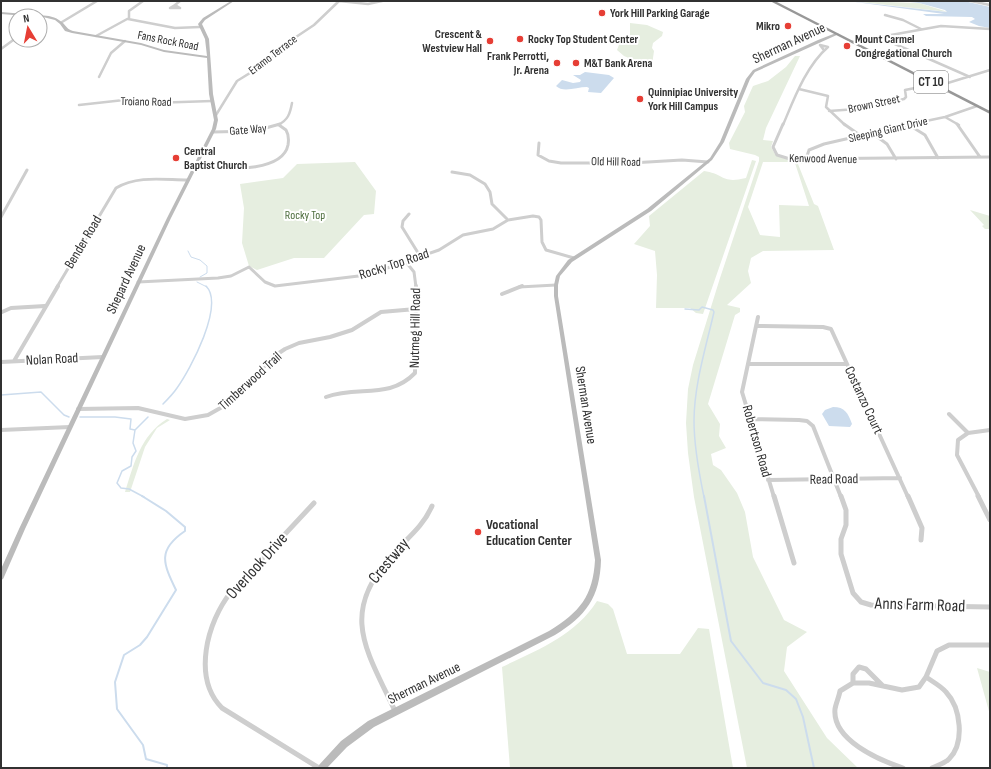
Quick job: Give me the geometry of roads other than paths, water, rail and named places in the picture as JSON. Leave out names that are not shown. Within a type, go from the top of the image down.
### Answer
[{"type":"highway","name":"CT 10","points":[[772,1],[990,113]]},
{"type":"main road","points":[[226,1],[232,2]]},
{"type":"main road","points":[[200,27],[202,20],[232,2]]},
{"type":"main road","name":"Fans Rock Road","points":[[48,17],[62,22],[68,31],[125,41],[164,51],[208,57]]},
{"type":"main road","name":"Shepard Avenue","points":[[1,577],[138,282],[213,132],[216,123],[216,115],[212,101],[206,36],[200,27]]},
{"type":"main road","name":"Sherman Avenue","points":[[322,768],[332,756],[356,734],[394,711],[565,626],[580,612],[594,590],[598,568],[598,555],[556,285],[560,272],[574,258],[649,210],[708,162],[720,147],[750,76],[759,69],[788,55],[837,34]]},
{"type":"street","points":[[62,22],[97,1]]},
{"type":"street","points":[[128,19],[130,17],[128,13],[130,9],[143,1]]},
{"type":"street","points":[[174,4],[180,1]]},
{"type":"street","points":[[339,1],[368,4],[382,1]]},
{"type":"street","name":"Eramo Terrace","points":[[216,115],[237,81],[263,65],[292,40],[314,25],[339,1]]},
{"type":"street","points":[[971,1],[990,5]]},
{"type":"street","points":[[885,15],[903,20],[921,29]]},
{"type":"street","points":[[96,36],[128,19],[182,28],[200,27]]},
{"type":"street","points":[[852,42],[947,25],[990,29]]},
{"type":"street","points":[[879,37],[970,77]]},
{"type":"street","name":"Fans Rock Road","points":[[99,77],[112,51],[125,41]]},
{"type":"street","name":"Kenwood Avenue","points":[[824,49],[799,89],[773,147],[774,152],[784,158],[806,160],[990,157]]},
{"type":"street","points":[[936,85],[970,77],[990,70]]},
{"type":"street","name":"Brown Street","points":[[829,111],[857,109],[904,99],[906,97],[904,92],[905,90],[936,85]]},
{"type":"street","points":[[799,89],[828,96],[829,98],[826,107],[836,120],[860,136]]},
{"type":"street","name":"Troiano Road","points":[[79,105],[124,100],[151,103],[212,101]]},
{"type":"street","name":"Gate Way","points":[[213,132],[258,131],[279,125],[289,117],[292,103]]},
{"type":"street","name":"Sleeping Giant Drive","points":[[806,160],[809,150],[816,147],[945,117],[977,106]]},
{"type":"street","points":[[945,117],[960,126],[980,157]]},
{"type":"street","points":[[194,168],[250,168],[278,159],[286,152],[289,133],[286,128],[279,125]]},
{"type":"street","points":[[909,125],[925,135],[938,158]]},
{"type":"street","points":[[872,134],[887,144],[896,159]]},
{"type":"street","name":"Old Hill Road","points":[[539,143],[538,155],[542,159],[558,163],[636,163],[672,160],[708,162]]},
{"type":"street","points":[[1,217],[27,170]]},
{"type":"street","points":[[452,172],[470,175],[485,184],[490,192],[492,204],[508,220]]},
{"type":"street","name":"Bender Road","points":[[14,361],[45,306],[116,188],[121,184],[135,180],[188,180]]},
{"type":"street","points":[[409,214],[403,220],[402,227],[420,256]]},
{"type":"street","name":"Rocky Top Road","points":[[138,282],[218,278],[231,276],[249,268],[252,268],[262,280],[272,285],[282,286],[360,276],[439,250],[463,235],[493,228],[508,220],[529,216],[539,217],[542,222],[544,248],[550,252],[574,258]]},
{"type":"street","name":"Nutmeg Hill Road","points":[[326,397],[338,392],[389,390],[400,386],[411,379],[416,366],[415,276],[406,262]]},
{"type":"street","points":[[502,294],[523,286],[556,285]]},
{"type":"street","points":[[2,312],[11,308],[45,306]]},
{"type":"street","name":"Timberwood Trail","points":[[78,409],[138,408],[185,419],[208,415],[230,402],[273,356],[285,349],[299,343],[334,336],[352,330],[381,312],[416,309]]},
{"type":"street","name":"Robertson Road","points":[[758,317],[758,326],[742,392],[794,563]]},
{"type":"street","name":"Costanzo Court","points":[[758,326],[823,327],[831,329],[922,528],[921,540]]},
{"type":"street","name":"Nolan Road","points":[[1,362],[103,357]]},
{"type":"street","points":[[749,364],[848,364]]},
{"type":"street","points":[[948,414],[968,433]]},
{"type":"street","name":"Anns Farm Road","points":[[750,419],[807,421],[812,426],[846,510],[846,525],[841,539],[840,554],[853,593],[861,602],[871,605],[990,608]]},
{"type":"street","points":[[1,430],[70,427]]},
{"type":"street","points":[[990,430],[968,433],[958,440],[957,455],[990,520]]},
{"type":"street","name":"Read Road","points":[[768,480],[900,478]]},
{"type":"street","name":"Overlook Drive","points":[[314,503],[231,592],[220,607],[213,625],[205,677],[211,695],[222,708],[319,768]]},
{"type":"street","name":"Crestway","points":[[394,711],[363,640],[360,609],[371,579],[381,566],[427,519],[432,506]]},
{"type":"street","points":[[903,768],[884,762],[861,749],[842,731],[835,710],[840,692],[853,684],[869,683],[902,690],[919,687],[926,677],[937,651],[949,645],[990,645]]},
{"type":"street","points":[[853,684],[851,677],[854,671],[859,667],[866,669],[882,686]]},
{"type":"street","points":[[926,677],[948,693],[955,708],[959,726],[958,743],[949,759],[932,768]]},
{"type":"water","points":[[848,1],[947,12],[945,10],[919,3],[901,1],[964,1],[990,7],[990,28],[969,22],[975,19],[972,17],[926,16],[923,14],[944,14]]},
{"type":"water","points":[[585,72],[609,75],[614,78],[601,93],[588,92],[589,88],[587,87],[562,89],[556,86],[562,80],[573,83],[580,82],[581,80],[573,75],[580,75]]},
{"type":"water","points":[[833,407],[846,411],[852,424],[850,427],[829,426],[822,414],[825,410]]},
{"type":"waterway","points":[[188,251],[191,257],[200,260],[207,266],[207,273],[200,277]]},
{"type":"waterway","points":[[197,282],[206,287]]},
{"type":"waterway","points":[[163,404],[183,379],[204,337],[209,322],[211,307],[211,295],[206,287]]},
{"type":"waterway","points":[[685,309],[699,310],[702,307],[713,310],[714,312],[701,366],[696,394],[694,421],[696,450],[704,497]]},
{"type":"waterway","points":[[1,395],[41,392],[64,415],[69,417]]},
{"type":"waterway","points":[[80,417],[115,417],[131,419],[130,429],[135,430]]},
{"type":"waterway","points":[[135,430],[148,417]]},
{"type":"waterway","points":[[135,430],[133,443],[136,451],[132,457],[131,466],[122,471],[117,483],[121,488],[129,489],[144,497]]},
{"type":"waterway","points":[[142,496],[166,511],[185,527],[185,531],[170,544],[166,551],[165,558],[168,572],[176,590],[147,637],[140,645],[124,655],[115,682],[117,709],[143,745],[146,759],[167,765],[167,768]]},
{"type":"waterway","points":[[704,496],[731,641],[763,683],[786,690],[796,699],[803,717],[814,768]]},
{"type":"place","name":"York Hill Parking Garage","points":[[602,13]]},
{"type":"place","name":"Mikro","points":[[788,26]]},
{"type":"place","name":"Rocky Top Student Center","points":[[520,39]]},
{"type":"place","name":"Crescent & Westview Hall","points":[[490,41]]},
{"type":"place","name":"Mount Carmel Congregational Church","points":[[847,46]]},
{"type":"place","name":"Frank Perrotti, Jr. Arena","points":[[557,63]]},
{"type":"place","name":"M&T Bank Arena","points":[[576,63]]},
{"type":"place","name":"Quinnipiac University York Hill Campus","points":[[640,99]]},
{"type":"place","name":"Central Baptist Church","points":[[176,158]]},
{"type":"place","name":"Vocational Education Center","points":[[478,532]]},
{"type":"park label","name":"Rocky Top","points":[[305,215]]}]
